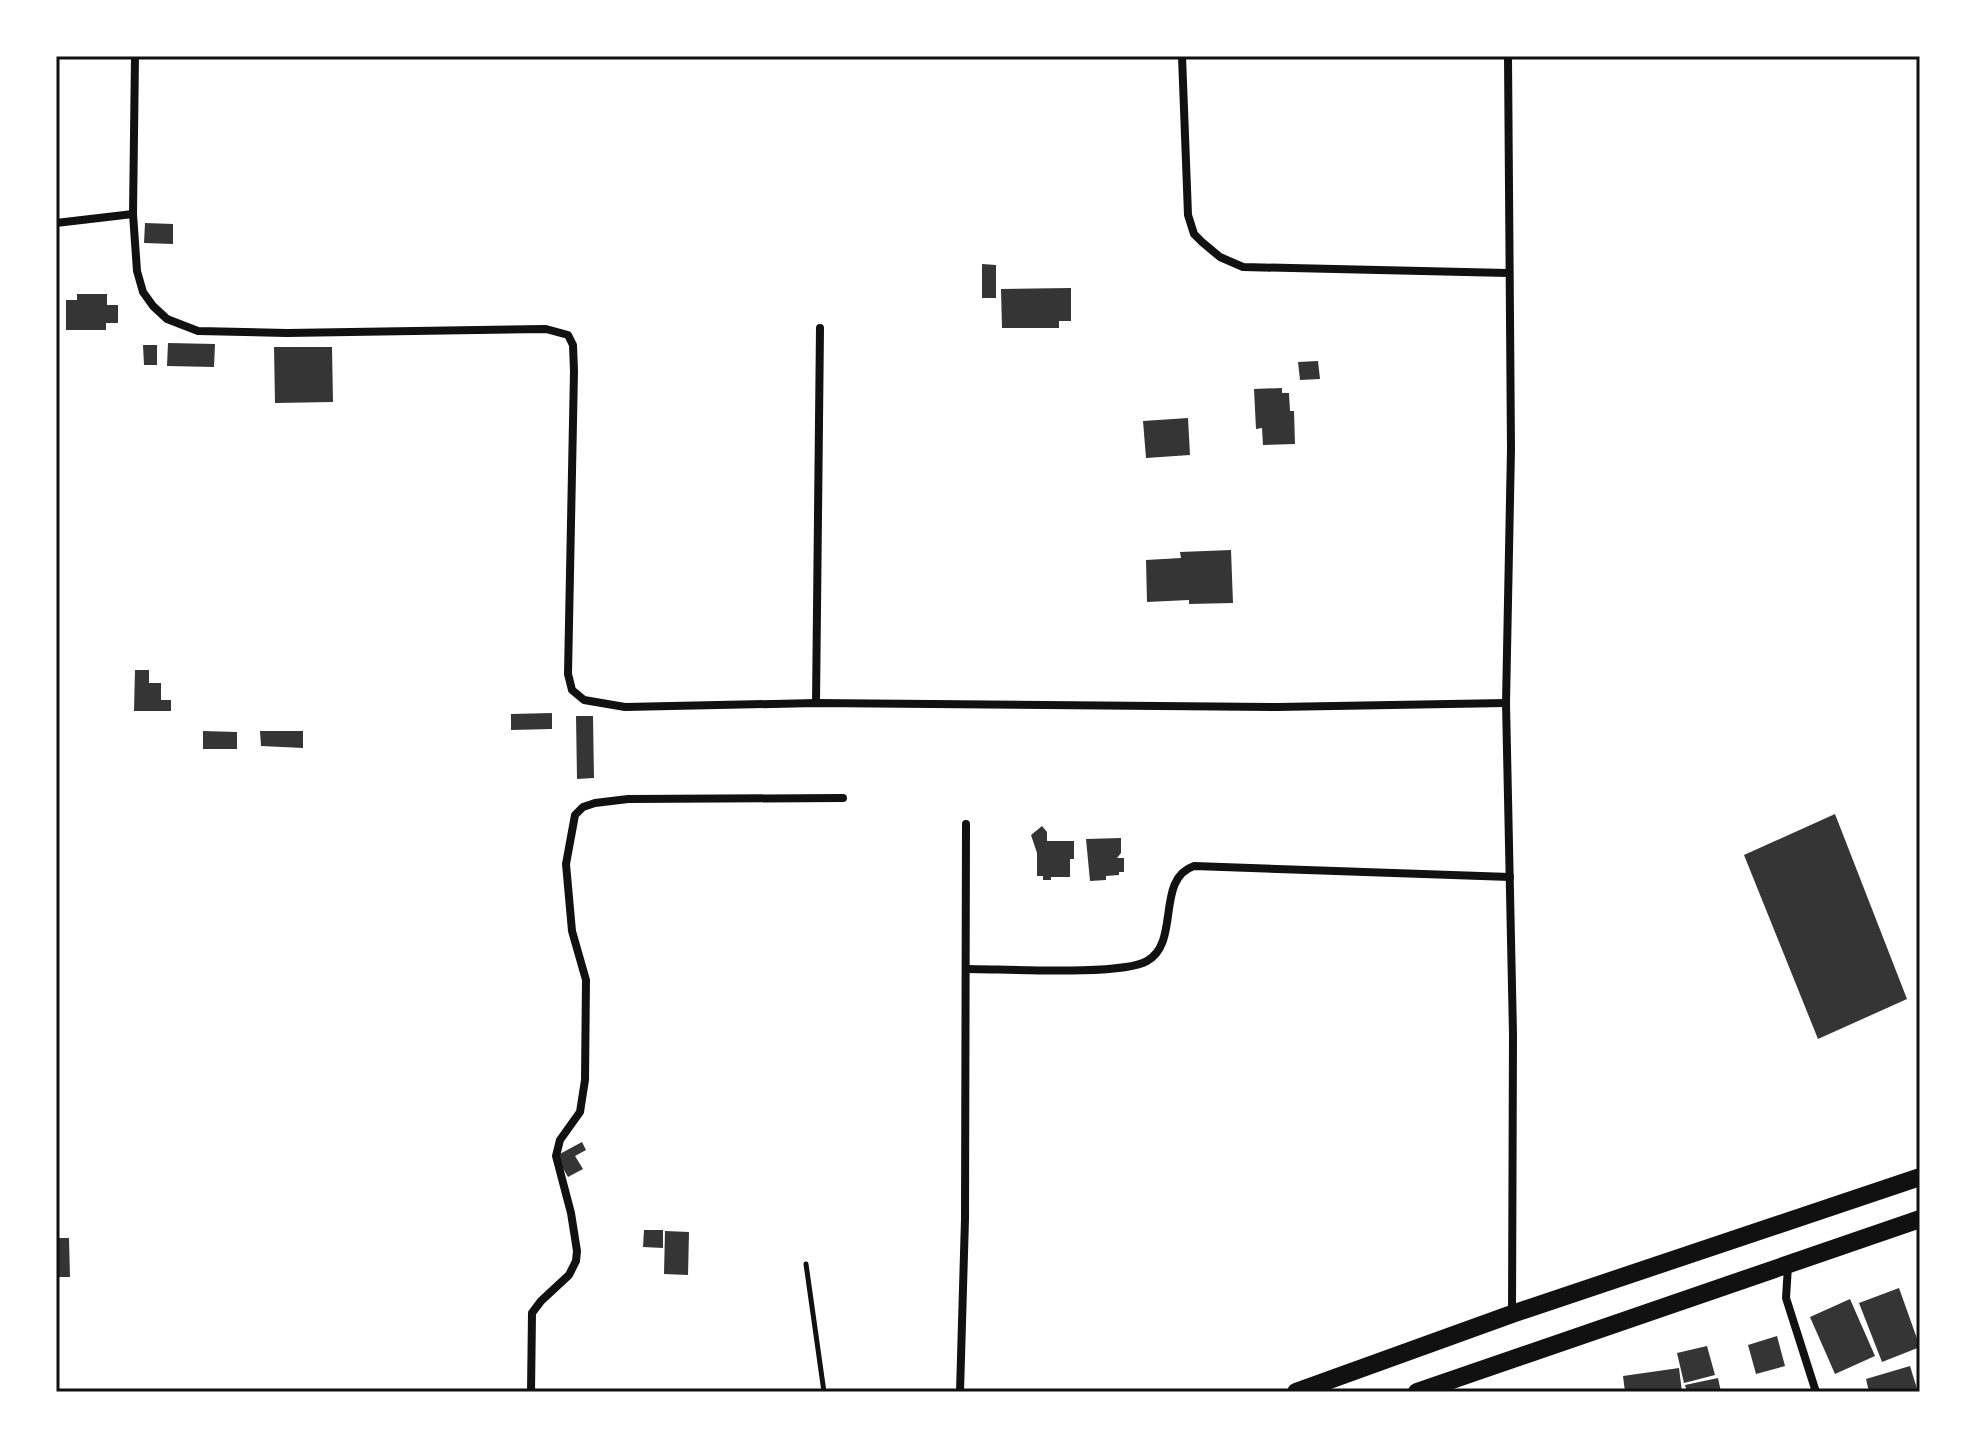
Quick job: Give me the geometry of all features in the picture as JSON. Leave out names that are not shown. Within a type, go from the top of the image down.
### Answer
[{"type":"highway","points":[[1296,1392],[1512,1314],[1920,1177]]},
{"type":"highway","points":[[1417,1392],[1920,1219]]},
{"type":"street","points":[[135,56],[133,214],[137,271],[143,292],[167,319],[181,327],[198,331],[287,333],[546,329],[568,335],[573,345],[574,371],[567,601],[568,674],[572,690],[584,700],[625,707],[816,703],[1277,707],[1506,703]]},
{"type":"street","points":[[1182,56],[1188,215],[1194,234],[1220,257],[1243,267],[1508,273]]},
{"type":"street","points":[[1508,56],[1511,449],[1506,703],[1513,1034],[1512,1314]]},
{"type":"street","points":[[56,223],[133,214]]},
{"type":"street","points":[[816,703],[820,328]]},
{"type":"street","points":[[531,1392],[532,1313],[569,1275],[577,1251],[556,1156],[560,1140],[580,1112],[585,1080],[586,980],[572,931],[566,864],[575,815],[583,807],[595,803],[628,799],[843,798]]},
{"type":"street","points":[[960,1392],[964,1324],[966,824]]},
{"type":"street","points":[[967,969],[1107,969],[1146,962],[1158,953],[1175,885],[1185,870],[1194,866],[1510,877]]},
{"type":"street","points":[[1788,1266],[1786,1298],[1816,1392]]},
{"type":"lane","points":[[806,1264],[824,1392]]},
{"type":"building","points":[[145,223],[173,224],[173,244],[144,243]]},
{"type":"building","points":[[982,264],[996,265],[996,298],[982,298]]},
{"type":"building","points":[[1071,288],[1071,321],[1059,321],[1059,328],[1002,328],[1001,289]]},
{"type":"building","points":[[77,294],[107,294],[107,305],[118,305],[118,323],[106,323],[106,330],[66,330],[66,300],[77,300]]},
{"type":"building","points":[[168,343],[215,344],[214,367],[167,366]]},
{"type":"building","points":[[143,345],[157,345],[157,365],[144,365]]},
{"type":"building","points":[[274,347],[332,347],[333,402],[275,403]]},
{"type":"building","points":[[1318,361],[1320,379],[1300,380],[1298,362]]},
{"type":"building","points":[[1282,388],[1282,393],[1289,393],[1290,411],[1294,411],[1295,444],[1263,445],[1262,428],[1256,429],[1254,389]]},
{"type":"building","points":[[1188,418],[1190,455],[1146,458],[1143,421]]},
{"type":"building","points":[[1231,550],[1233,603],[1189,604],[1189,600],[1147,602],[1146,560],[1181,558],[1180,552]]},
{"type":"building","points":[[135,670],[149,670],[149,683],[161,683],[161,700],[171,700],[171,711],[134,711]]},
{"type":"building","points":[[552,713],[552,729],[511,730],[511,714]]},
{"type":"building","points":[[576,716],[593,716],[594,778],[577,779]]},
{"type":"building","points":[[203,731],[237,732],[237,749],[203,749]]},
{"type":"building","points":[[260,731],[303,731],[303,748],[261,746]]},
{"type":"building","points":[[1835,814],[1907,999],[1818,1039],[1744,855]]},
{"type":"building","points":[[1042,826],[1047,832],[1047,841],[1074,841],[1070,877],[1043,880],[1043,876],[1037,876],[1037,853],[1031,835]]},
{"type":"building","points":[[1121,838],[1121,853],[1117,858],[1124,858],[1124,872],[1106,876],[1106,880],[1090,881],[1086,839]]},
{"type":"building","points":[[582,1142],[586,1150],[575,1156],[583,1169],[568,1177],[556,1156]]},
{"type":"building","points":[[644,1230],[663,1230],[663,1248],[643,1247]]},
{"type":"building","points":[[665,1231],[689,1232],[688,1275],[664,1274]]},
{"type":"building","points":[[56,1238],[69,1238],[70,1277],[56,1277]]},
{"type":"building","points":[[1899,1288],[1920,1347],[1882,1362],[1859,1303]]},
{"type":"building","points":[[1850,1299],[1875,1356],[1835,1374],[1810,1317]]},
{"type":"building","points":[[1777,1336],[1785,1366],[1756,1374],[1748,1345]]},
{"type":"building","points":[[1707,1346],[1715,1375],[1684,1383],[1677,1353]]},
{"type":"building","points":[[1910,1366],[1918,1392],[1869,1392],[1866,1379]]},
{"type":"building","points":[[1679,1368],[1682,1392],[1625,1392],[1623,1376]]},
{"type":"building","points":[[1718,1378],[1721,1392],[1687,1392],[1685,1385]]}]
